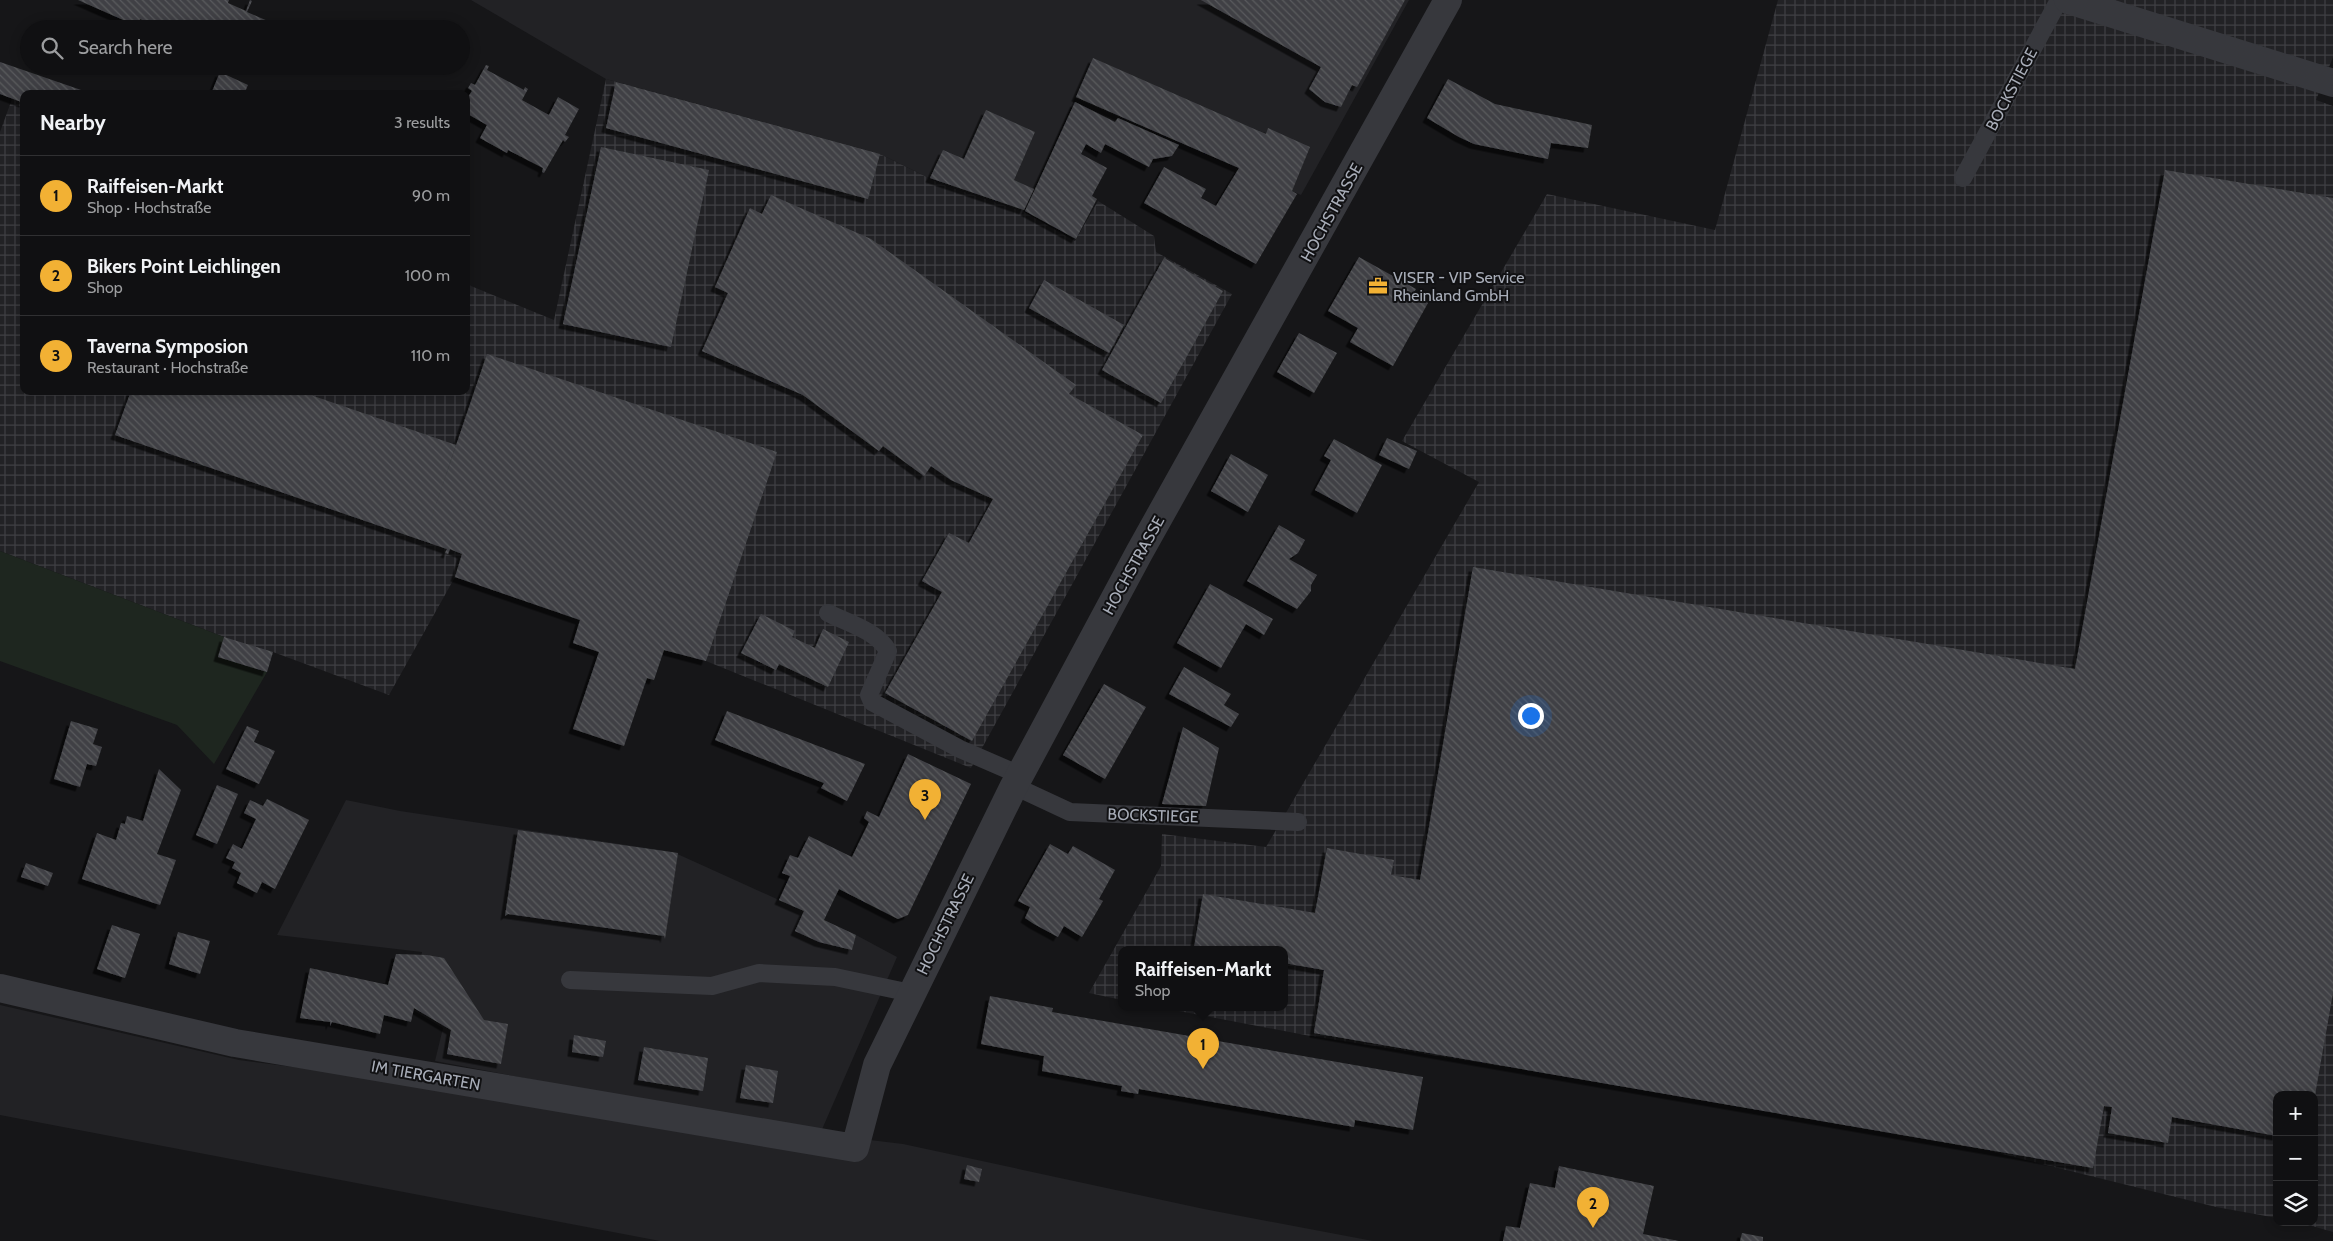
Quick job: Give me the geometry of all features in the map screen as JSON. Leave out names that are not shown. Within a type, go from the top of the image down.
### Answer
[{"type":"street","name":"HOCHSTRASSE","points":[[855,1148],[877,1065],[1017,780],[1139,553],[1448,0]]},
{"type":"street","points":[[2068,0],[2333,84]]},
{"type":"street","name":"IM TIERGARTEN","points":[[0,988],[235,1043],[855,1148]]},
{"type":"lane","name":"BOCKSTIEGE","points":[[1963,178],[2059,0]]},
{"type":"lane","name":"BOCKSTIEGE","points":[[828,613],[873,635],[885,644],[888,651],[869,695],[872,702],[1017,780],[1070,812],[1298,822]]},
{"type":"lane","points":[[570,980],[712,986],[759,973],[835,977],[912,993]]},
{"type":"shaded area","points":[[471,0],[1409,0],[1301,195],[1075,98],[1024,212],[941,184],[880,154],[606,79]]},
{"type":"shaded area","points":[[1778,0],[2333,0],[2333,57],[2316,100],[2333,106],[2333,1232],[2312,1226],[2318,1226],[2318,1091],[2273,1091],[2273,1217],[2216,1207],[1986,1150],[1539,1072],[1305,1035],[1179,1011],[1288,1011],[1288,946],[1118,946],[1118,999],[1089,993],[1161,866],[1162,834],[1266,847],[1479,482],[1402,441],[1547,194],[1715,230]]},
{"type":"shaded area","points":[[606,79],[880,154],[941,184],[1024,212],[1075,241],[1098,201],[1154,236],[1156,252],[1232,294],[971,768],[706,661],[455,577],[389,695],[273,652],[267,672],[218,657],[224,637],[0,551],[0,132],[12,99],[20,101],[20,395],[470,395],[470,286],[554,320]]},
{"type":"shaded area","points":[[0,551],[224,637],[218,657],[267,672],[214,764],[177,725],[0,661]]},
{"type":"shaded area","points":[[346,800],[400,811],[673,852],[856,935],[897,957],[820,1134],[903,1144],[1204,1209],[1373,1241],[660,1241],[0,1115],[0,1005],[239,1060],[808,1132],[435,1061],[443,1028],[411,1009],[422,952],[277,935]]},
{"type":"building","points":[[78,0],[229,0],[228,3],[246,11],[250,0],[252,1],[247,12],[265,20],[140,19],[123,20]]},
{"type":"building","points":[[1201,0],[1405,0],[1357,87],[1352,85],[1341,107],[1325,102],[1309,89],[1321,67]]},
{"type":"building","points":[[1093,58],[1266,134],[1268,128],[1310,147],[1292,191],[1297,194],[1256,264],[1144,203],[1164,167],[1206,189],[1201,198],[1216,206],[1239,168],[1076,97]]},
{"type":"building","points":[[0,62],[20,69],[20,75],[38,75],[81,90],[20,90],[20,102],[0,94]]},
{"type":"building","points":[[486,65],[489,66],[487,70],[524,90],[525,87],[528,89],[522,100],[549,115],[558,97],[579,109],[565,135],[569,137],[565,142],[563,140],[544,173],[542,172],[543,168],[508,150],[507,153],[480,138],[487,125],[470,115],[470,94],[472,91],[468,88],[471,83],[475,85]]},
{"type":"building","points":[[219,75],[226,75],[248,85],[246,90],[213,90]]},
{"type":"building","points":[[1448,79],[1495,104],[1592,125],[1588,148],[1551,143],[1548,159],[1474,144],[1459,137],[1427,118]]},
{"type":"building","points":[[616,82],[880,154],[868,199],[606,128]]},
{"type":"building","points":[[1075,102],[1115,122],[1118,118],[1179,145],[1172,156],[1153,159],[1149,167],[1105,144],[1101,153],[1086,144],[1081,154],[1107,168],[1092,196],[1097,199],[1076,239],[1025,211]]},
{"type":"building","points":[[986,110],[1035,132],[1014,180],[1034,189],[1024,210],[930,178],[943,150],[964,159]]},
{"type":"building","points":[[601,147],[709,170],[671,347],[563,324]]},
{"type":"building","points":[[2165,170],[2333,198],[2333,993],[2316,1091],[2273,1091],[2273,1135],[2172,1117],[2168,1143],[2108,1133],[2112,1107],[2104,1106],[2093,1168],[1314,1033],[1324,970],[1288,964],[1288,946],[1194,946],[1203,894],[1315,913],[1327,848],[1394,860],[1391,875],[1420,880],[1473,567],[2075,669]]},
{"type":"building","points":[[771,195],[871,239],[1076,385],[1069,394],[1143,435],[972,741],[885,693],[942,592],[922,581],[949,533],[969,543],[993,499],[951,480],[931,466],[924,476],[883,446],[879,451],[803,395],[702,351],[728,293],[715,287],[750,208],[762,214]]},
{"type":"building","points":[[1359,257],[1416,289],[1413,294],[1428,303],[1393,366],[1350,342],[1358,328],[1328,311]]},
{"type":"building","points":[[1164,258],[1223,291],[1161,403],[1102,370]]},
{"type":"building","points":[[1044,280],[1124,325],[1109,353],[1029,308]]},
{"type":"building","points":[[1299,333],[1337,353],[1314,393],[1277,372]]},
{"type":"building","points":[[487,354],[777,452],[706,661],[664,650],[654,680],[647,678],[624,746],[573,729],[599,652],[573,643],[580,620],[455,577],[462,554],[450,549],[448,554],[445,553],[447,549],[115,435],[130,395],[311,395],[456,445],[426,534]]},
{"type":"building","points":[[1387,438],[1417,451],[1409,469],[1379,455]]},
{"type":"building","points":[[1334,439],[1382,465],[1357,513],[1315,490],[1331,460],[1324,456]]},
{"type":"building","points":[[1231,454],[1268,475],[1248,512],[1211,491]]},
{"type":"building","points":[[1279,525],[1305,540],[1298,553],[1289,559],[1317,575],[1311,585],[1311,591],[1297,609],[1247,581]]},
{"type":"building","points":[[1210,584],[1273,619],[1264,635],[1246,624],[1221,668],[1177,643]]},
{"type":"building","points":[[761,614],[795,631],[792,637],[815,648],[823,629],[849,642],[828,687],[779,664],[776,670],[741,653]]},
{"type":"building","points":[[224,637],[273,652],[267,672],[218,657]]},
{"type":"building","points":[[1184,667],[1231,694],[1224,705],[1239,714],[1231,727],[1169,694]]},
{"type":"building","points":[[1104,684],[1146,707],[1105,779],[1063,755]]},
{"type":"building","points":[[727,711],[865,764],[847,801],[821,788],[824,783],[715,740]]},
{"type":"building","points":[[71,721],[98,729],[93,744],[102,747],[96,766],[87,764],[80,787],[54,779]]},
{"type":"building","points":[[247,726],[259,731],[254,742],[275,751],[259,784],[226,769]]},
{"type":"building","points":[[1183,727],[1219,748],[1206,806],[1162,804]]},
{"type":"building","points":[[908,754],[971,784],[908,915],[898,919],[839,889],[824,920],[856,935],[852,950],[819,942],[795,931],[804,911],[779,900],[790,876],[782,873],[790,855],[798,858],[809,836],[852,857],[869,822],[864,818],[867,811],[879,817]]},
{"type":"building","points":[[159,769],[181,790],[157,854],[176,860],[160,905],[82,879],[97,833],[116,840],[121,823],[125,824],[127,816],[143,821]]},
{"type":"building","points":[[217,785],[238,794],[217,844],[196,835]]},
{"type":"building","points":[[267,799],[309,820],[275,889],[262,882],[257,893],[237,883],[241,873],[232,868],[235,862],[226,858],[233,844],[242,849],[256,819],[244,813],[250,800],[263,806]]},
{"type":"building","points":[[518,830],[678,853],[665,939],[664,936],[508,914],[505,916]]},
{"type":"building","points":[[1050,844],[1068,854],[1073,846],[1115,870],[1099,899],[1103,901],[1082,937],[1064,926],[1058,937],[1034,924],[1025,918],[1030,907],[1018,901]]},
{"type":"building","points":[[26,863],[53,873],[48,886],[21,877]]},
{"type":"building","points":[[112,925],[140,934],[125,978],[97,969]]},
{"type":"building","points":[[178,932],[210,941],[200,974],[169,964]]},
{"type":"building","points":[[396,954],[427,955],[444,958],[484,1020],[508,1024],[501,1064],[447,1054],[451,1030],[414,1008],[411,1022],[384,1015],[380,1034],[332,1022],[330,1026],[330,1022],[300,1018],[310,968],[388,985]]},
{"type":"building","points":[[990,996],[1053,1008],[1052,1012],[1423,1077],[1413,1130],[1355,1120],[1354,1127],[1139,1089],[1138,1094],[1121,1091],[1122,1086],[1042,1071],[1044,1056],[981,1044]]},
{"type":"building","points":[[574,1035],[606,1041],[603,1057],[572,1052]]},
{"type":"building","points":[[644,1047],[708,1058],[703,1091],[638,1080]]},
{"type":"building","points":[[746,1065],[778,1071],[773,1103],[740,1098]]},
{"type":"building","points":[[967,1165],[982,1169],[979,1182],[964,1179]]},
{"type":"building","points":[[1559,1166],[1654,1186],[1643,1234],[1679,1241],[1503,1241],[1506,1226],[1520,1228],[1530,1183],[1555,1188]]},
{"type":"building","points":[[1742,1233],[1763,1237],[1763,1241],[1740,1241]]},
{"type":"place","name":"VISER - VIP Service Rheinland GmbH","points":[[1378,286]]},
{"type":"place","name":"Taverna Symposion","points":[[925,820]]},
{"type":"place","name":"Raiffeisen-Markt","points":[[1203,1069]]},
{"type":"place","name":"Bikers Point Leichlingen","points":[[1593,1228]]}]
